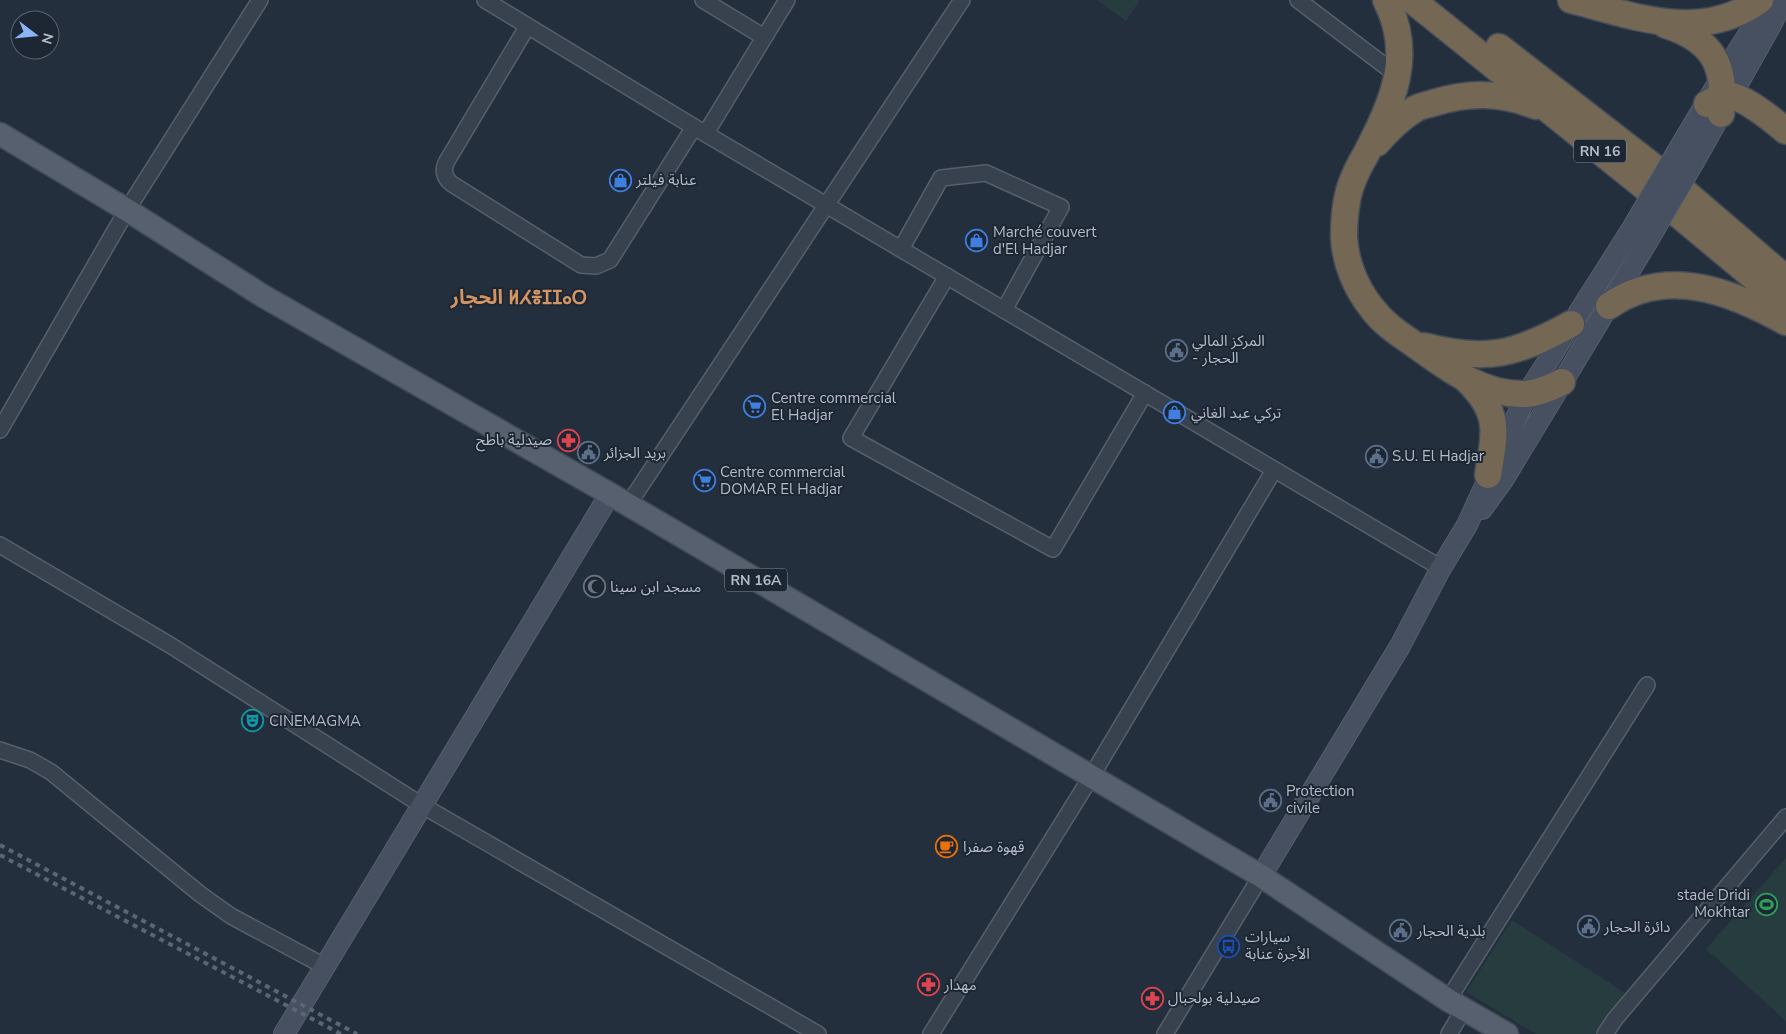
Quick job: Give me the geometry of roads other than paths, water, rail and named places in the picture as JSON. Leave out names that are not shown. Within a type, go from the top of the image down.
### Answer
[{"type":"highway","points":[[1386,0],[1392,13],[1399,39],[1400,63],[1393,93],[1354,178],[1346,204],[1344,240],[1348,258],[1361,292],[1371,307],[1396,333],[1466,380],[1490,388],[1527,394],[1542,391],[1562,382]]},
{"type":"highway","name":"RN 16","points":[[1412,0],[1661,200],[1786,304]]},
{"type":"highway","name":"RN 16","points":[[1438,0],[1673,182],[1786,278]]},
{"type":"highway","points":[[1571,0],[1685,31],[1706,48],[1716,61],[1720,97],[1770,118],[1786,131]]},
{"type":"highway","points":[[1653,21],[1683,24],[1714,22],[1740,12],[1760,0]]},
{"type":"highway","points":[[1366,154],[1394,125],[1416,108],[1443,100],[1484,94],[1517,98],[1551,111]]},
{"type":"highway","points":[[1609,306],[1620,298],[1654,286],[1689,285],[1723,292],[1759,307],[1786,322]]},
{"type":"highway","points":[[1411,342],[1476,356],[1496,354],[1536,343],[1571,324]]},
{"type":"highway","points":[[1466,380],[1484,399],[1493,419],[1494,439],[1488,475]]},
{"type":"main road","points":[[1467,525],[1503,480],[1609,306],[1638,238],[1720,97],[1770,0]]},
{"type":"main road","points":[[1720,97],[1772,23],[1783,0]]},
{"type":"main road","name":"RN 16A","points":[[0,134],[127,210],[263,296],[619,500],[1261,876],[1456,1005],[1507,1034]]},
{"type":"main road","points":[[1261,876],[1400,646],[1441,568],[1467,525],[1488,475],[1527,394],[1571,324],[1638,238]]},
{"type":"main road","points":[[284,1034],[423,806],[619,500]]},
{"type":"street","points":[[0,430],[127,210],[260,0]]},
{"type":"street","points":[[485,0],[700,130],[1441,568]]},
{"type":"street","points":[[703,0],[764,37]]},
{"type":"street","points":[[528,27],[447,161],[444,171],[448,181],[452,184],[581,265],[596,266],[610,260],[764,37],[787,0]]},
{"type":"street","points":[[619,500],[827,205],[962,0]]},
{"type":"street","points":[[1298,0],[1397,75]]},
{"type":"street","points":[[901,249],[941,178],[986,173],[1061,207],[1004,310]]},
{"type":"street","points":[[947,276],[851,438],[1053,549],[1145,393]]},
{"type":"street","points":[[932,1034],[1091,777],[1274,470]]},
{"type":"street","points":[[0,545],[170,645],[423,806],[818,1034]]},
{"type":"street","points":[[1449,1034],[1456,1005],[1647,685]]},
{"type":"street","points":[[0,750],[30,760],[51,772],[200,894],[232,916],[324,966]]},
{"type":"street","points":[[1605,1034],[1615,1019],[1786,817]]},
{"type":"street","points":[[1165,1034],[1261,876]]},
{"type":"railway","points":[[0,845],[357,1034]]},
{"type":"railway","points":[[0,855],[341,1034]]},
{"type":"place","name":"عنابة فيلتر","points":[[620,180]]},
{"type":"place","name":"Marché couvert d'El Hadjar","points":[[977,241]]},
{"type":"place","name":"المركز المالي - الحجار","points":[[1176,350]]},
{"type":"place","name":"Centre commercial El Hadjar","points":[[755,407]]},
{"type":"place","name":"تركي عبد الغاني","points":[[1175,413]]},
{"type":"place","name":"صيدلية باطح","points":[[568,440]]},
{"type":"place","name":"بريد الجزائر","points":[[588,453]]},
{"type":"place","name":"S.U. El Hadjar","points":[[1376,456]]},
{"type":"place","name":"Centre commercial DOMAR El Hadjar","points":[[704,481]]},
{"type":"place","name":"مسجد ابن سينا","points":[[594,587]]},
{"type":"place","name":"CINEMAGMA","points":[[253,721]]},
{"type":"place","name":"Protection civile","points":[[1270,800]]},
{"type":"place","name":"قهوة صفرا","points":[[947,847]]},
{"type":"place","name":"stade Dridi Mokhtar","points":[[1766,904]]},
{"type":"place","name":"دائرة الحجار","points":[[1588,927]]},
{"type":"place","name":"بلدية الحجار","points":[[1401,931]]},
{"type":"place","name":"سيارات الأجرة عنابة","points":[[1229,946]]},
{"type":"place","name":"مهدار","points":[[928,985]]},
{"type":"place","name":"صيدلية بولحبال","points":[[1152,998]]},
{"type":"district","name":"الحجار ⵍⵃⴻⵊⵊⴰⵔ","points":[[519,297]]}]
